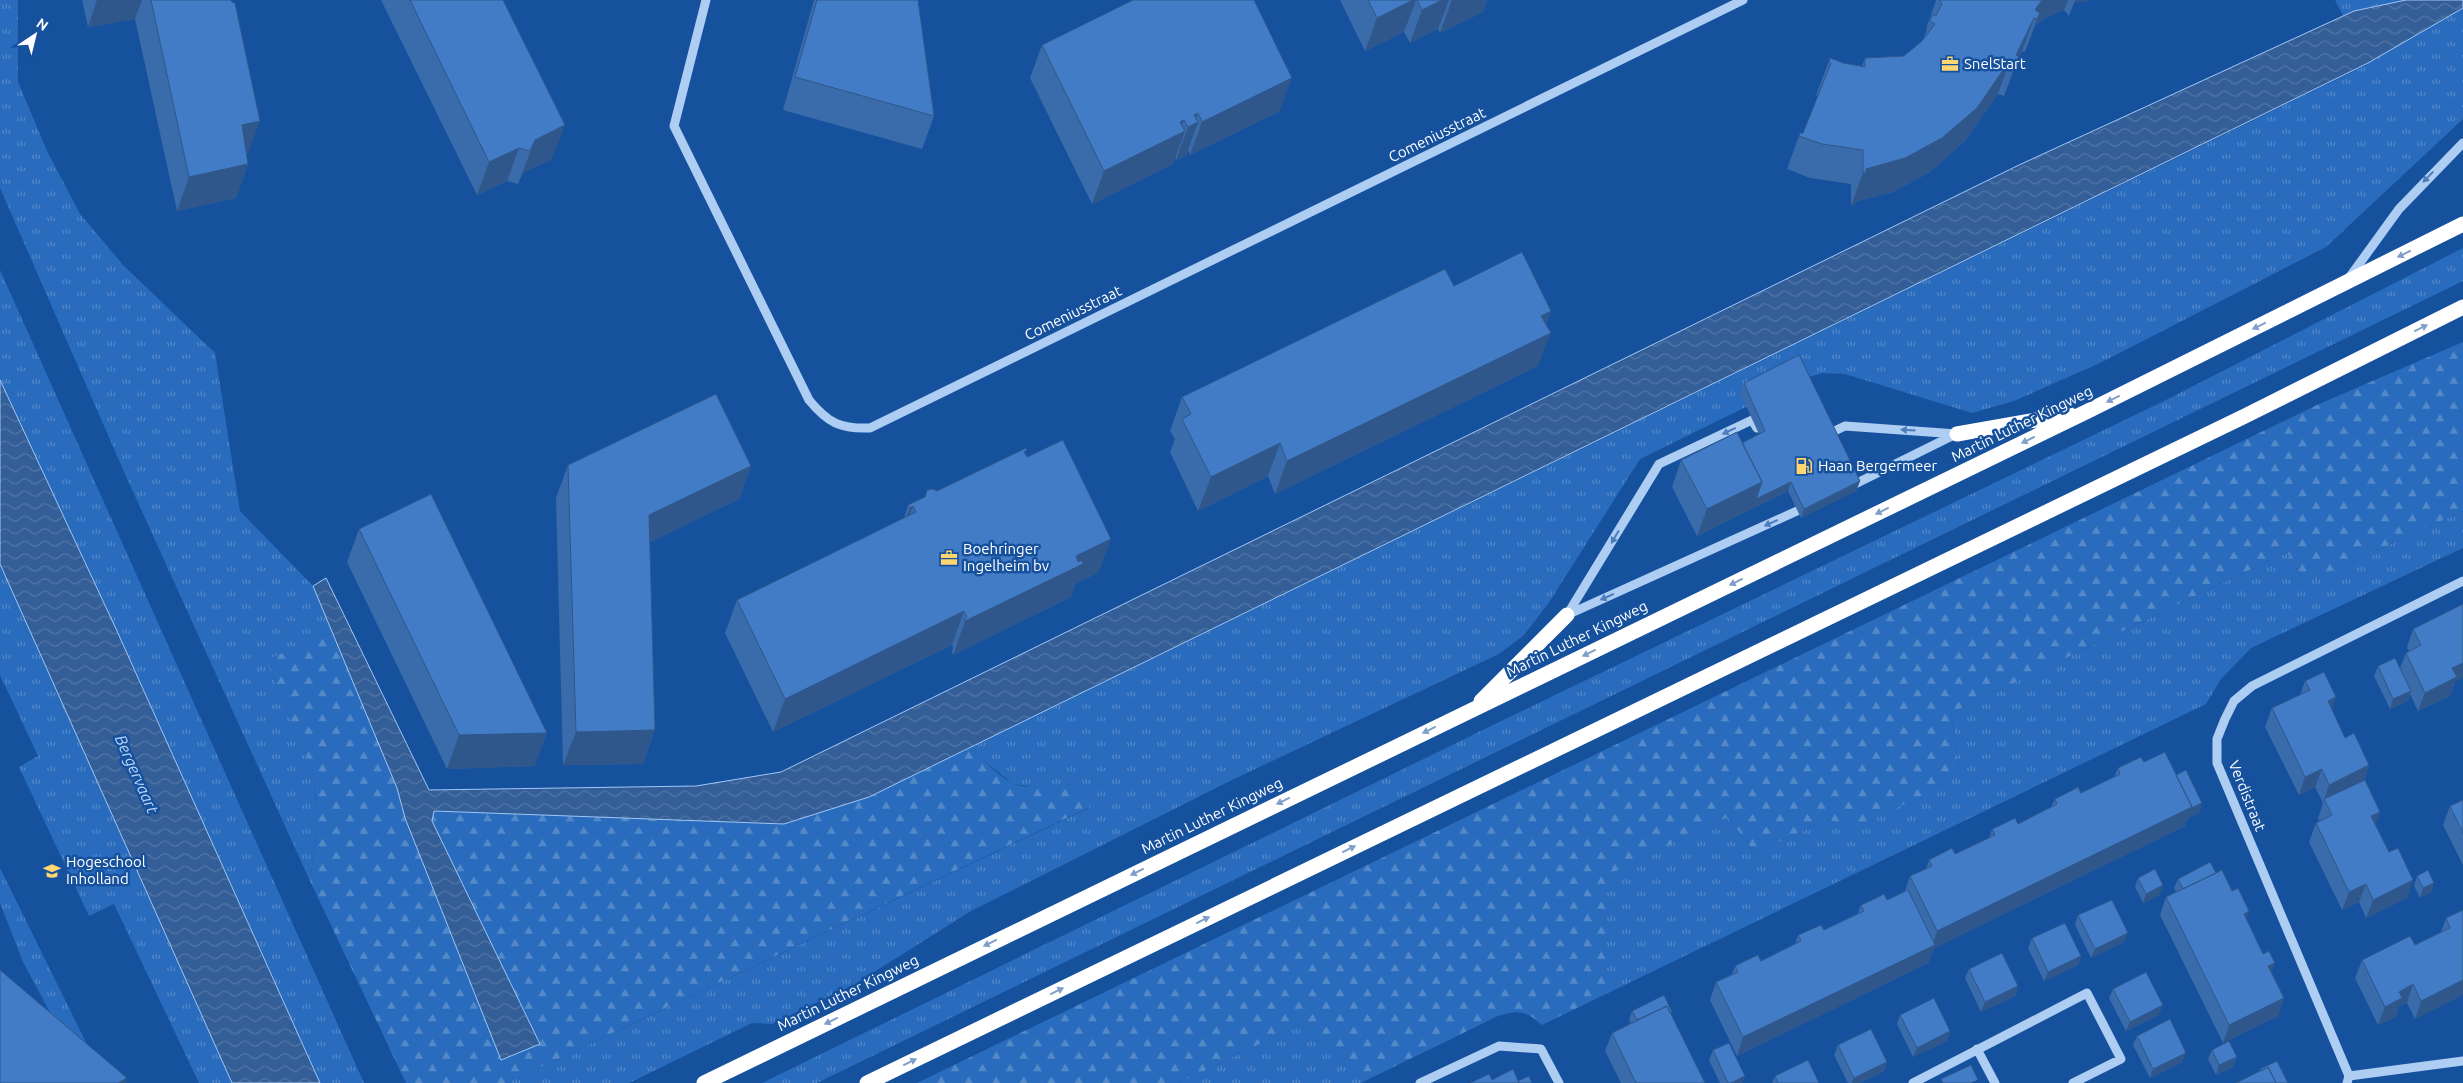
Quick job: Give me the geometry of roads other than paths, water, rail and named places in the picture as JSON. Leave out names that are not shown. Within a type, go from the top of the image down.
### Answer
[{"type":"highway","name":"Martin Luther Kingweg","points":[[704,1083],[2088,411],[2463,224]]},
{"type":"highway","points":[[867,1083],[2245,416],[2463,307]]},
{"type":"highway","points":[[1957,434],[2088,411]]},
{"type":"highway","points":[[1473,709],[1567,615]]},
{"type":"street","name":"Comeniusstraat","points":[[706,0],[674,126],[809,400],[821,414],[835,424],[852,429],[870,428],[1743,0]]},
{"type":"street","points":[[2345,283],[2399,210],[2463,143]]},
{"type":"street","points":[[1567,615],[1659,464],[1752,420],[1761,436]]},
{"type":"street","points":[[1818,439],[1845,426],[1957,434]]},
{"type":"street","points":[[1840,492],[1957,434]]},
{"type":"street","points":[[1567,615],[1796,507],[1814,503]]},
{"type":"street","name":"Verdistraat","points":[[2348,1080],[2217,763],[2216,738],[2234,701],[2252,686],[2463,582]]},
{"type":"street","points":[[1913,1083],[2087,993],[2121,1059],[2073,1083]]},
{"type":"street","points":[[1420,1083],[1499,1046],[1541,1049],[1559,1083]]},
{"type":"street","points":[[1977,1049],[1995,1083]]},
{"type":"street","points":[[2348,1080],[2463,1061]]},
{"type":"water","points":[[2406,0],[2463,0],[2463,8],[2368,63],[869,797],[784,824],[434,811],[432,821],[540,1044],[501,1060],[405,818],[397,788],[313,586],[326,578],[429,790],[696,786],[781,772],[2019,165],[2354,11]]},
{"type":"water","name":"Bergervaart","points":[[0,380],[117,631],[320,1083],[232,1083],[0,564]]},
{"type":"place","name":"SnelStart","points":[[1950,64]]},
{"type":"place","name":"Haan Bergermeer","points":[[1804,466]]},
{"type":"place","name":"Boehringer Ingelheim bv","points":[[949,558]]},
{"type":"place","name":"Hogeschool Inholland","points":[[52,871]]}]
